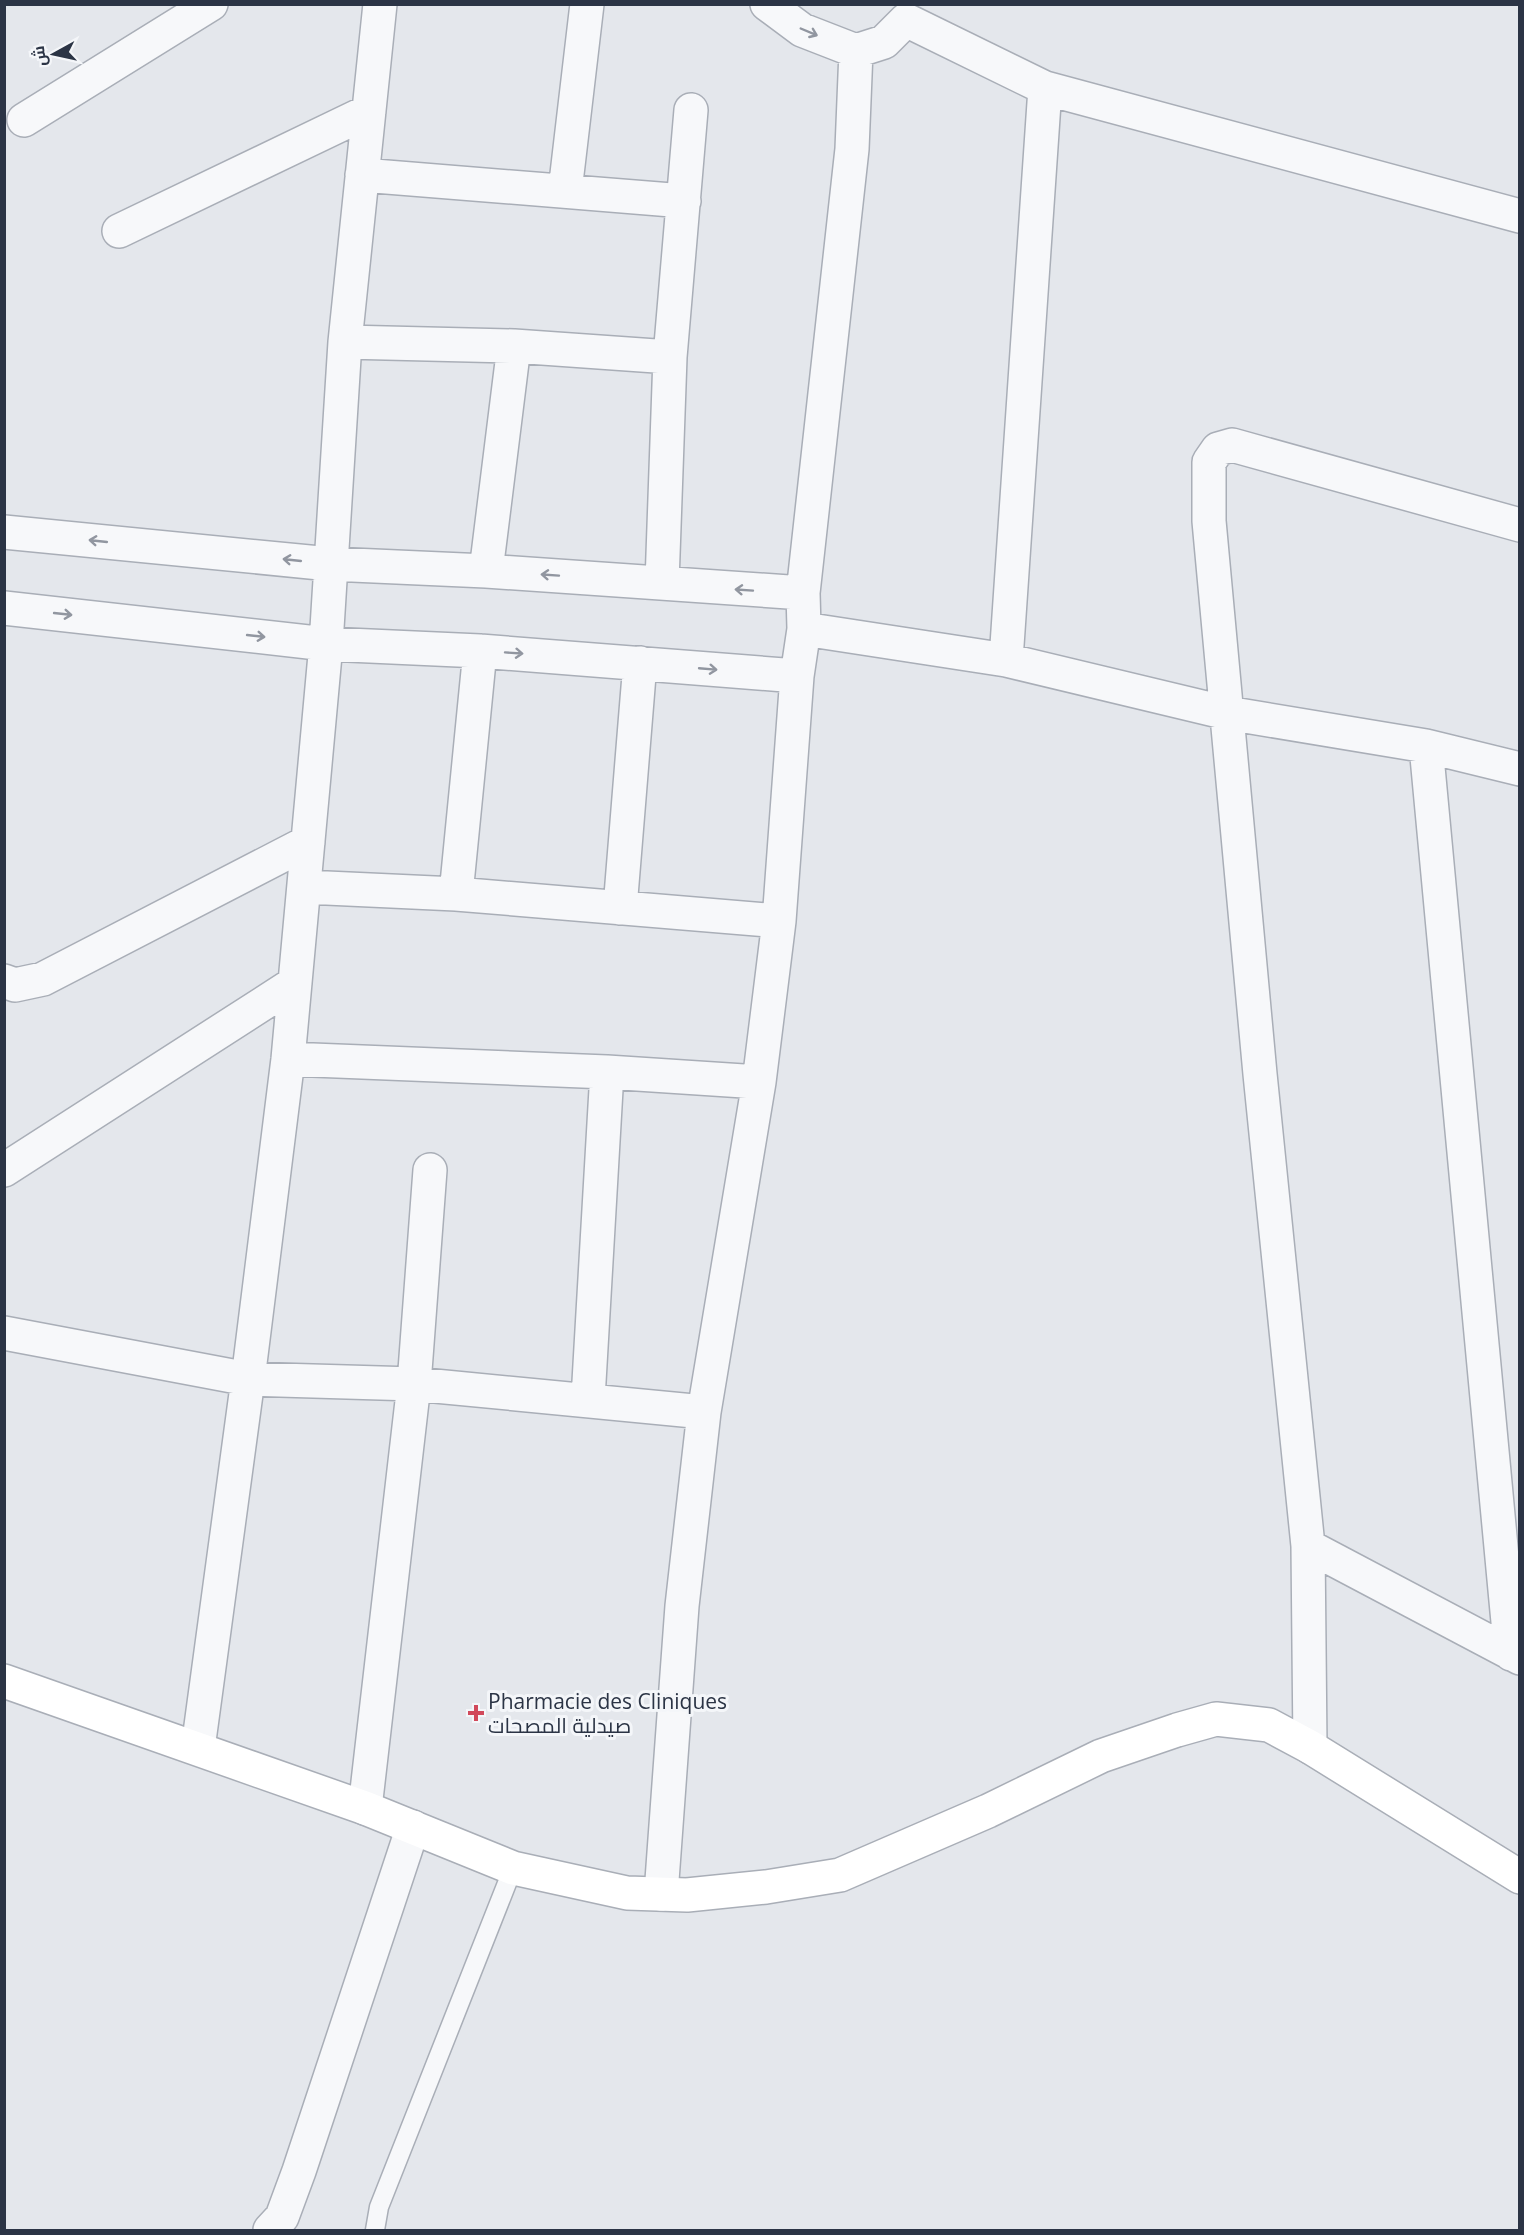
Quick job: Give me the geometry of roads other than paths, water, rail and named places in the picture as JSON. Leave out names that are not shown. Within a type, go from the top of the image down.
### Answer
[{"type":"street","points":[[24,120],[211,4]]},
{"type":"street","points":[[198,1748],[288,1059],[326,644],[345,342],[380,4]]},
{"type":"street","points":[[565,191],[587,4]]},
{"type":"street","points":[[767,4],[802,30],[856,51],[884,42],[905,12],[1045,88],[1520,216]]},
{"type":"street","points":[[661,1894],[682,1606],[704,1412],[759,1082],[779,921],[797,676],[804,629],[803,593],[852,149],[856,51]]},
{"type":"street","points":[[1006,660],[1045,88]]},
{"type":"street","points":[[662,584],[670,357],[691,110]]},
{"type":"street","points":[[119,231],[369,111]]},
{"type":"street","points":[[362,176],[684,201]]},
{"type":"street","points":[[345,342],[514,346],[670,357]]},
{"type":"street","points":[[486,571],[514,346]]},
{"type":"street","points":[[1310,1747],[1308,1546],[1260,1074],[1209,520],[1209,462],[1218,449],[1232,445],[1520,525]]},
{"type":"street","points":[[4,532],[330,564],[486,571],[803,593]]},
{"type":"street","points":[[4,608],[326,644],[480,651],[797,676]]},
{"type":"street","points":[[804,629],[1006,660],[1227,713],[1426,746],[1520,769]]},
{"type":"street","points":[[456,894],[480,651]]},
{"type":"street","points":[[620,908],[640,663]]},
{"type":"street","points":[[1426,746],[1515,1656]]},
{"type":"street","points":[[4,981],[15,984],[43,980],[308,842]]},
{"type":"street","points":[[305,887],[456,894],[779,921]]},
{"type":"street","points":[[4,1170],[295,983]]},
{"type":"street","points":[[288,1059],[607,1072],[759,1082]]},
{"type":"street","points":[[588,1399],[607,1072]]},
{"type":"street","points":[[365,1808],[414,1384],[430,1170]]},
{"type":"street","points":[[4,1333],[248,1379],[414,1384],[704,1412]]},
{"type":"street","points":[[1308,1546],[1515,1656]]},
{"type":"street","points":[[4,1681],[365,1808],[513,1868],[627,1893],[687,1895],[766,1887],[840,1875],[988,1811],[1101,1756],[1216,1719],[1269,1725],[1310,1747],[1520,1877]]},
{"type":"street","points":[[270,2230],[282,2217],[299,2171],[413,1827]]},
{"type":"lane","points":[[375,2230],[379,2207],[513,1868]]},
{"type":"place","name":"Pharmacie des Cliniques صيدلية المصحات","points":[[476,1713]]}]
